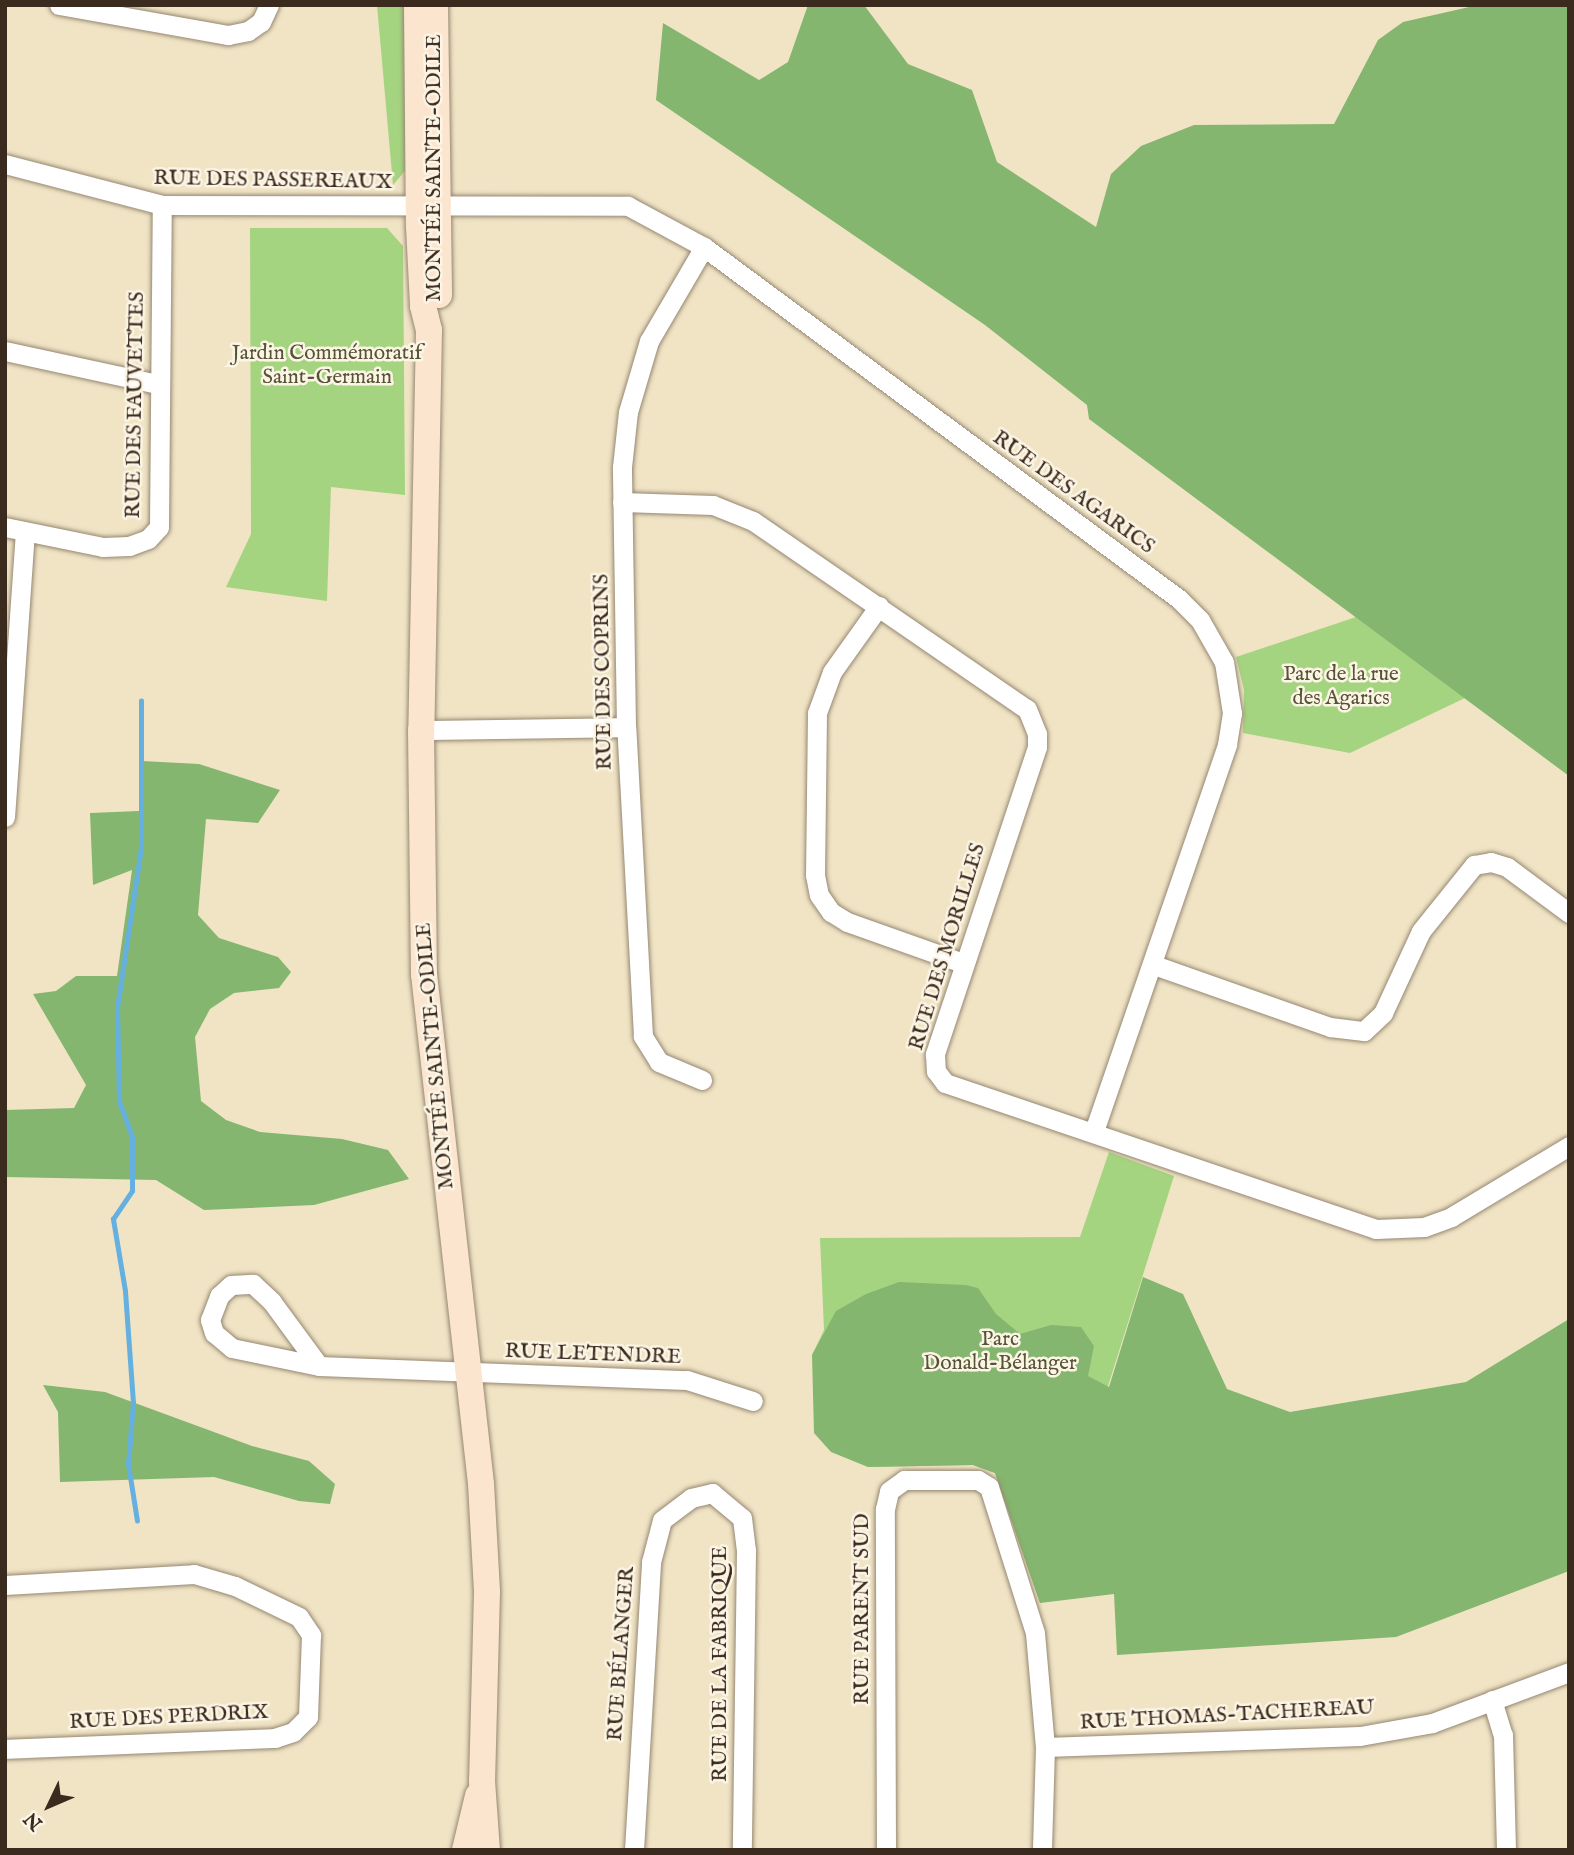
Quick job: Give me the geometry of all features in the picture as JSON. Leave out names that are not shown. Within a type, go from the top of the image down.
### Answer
[{"type":"main road","name":"MONTÉE SAINTE-ODILE","points":[[417,5],[428,207],[439,302],[429,330],[421,730],[424,974],[471,1373],[487,1592],[482,1781],[487,1850]]},
{"type":"main road","name":"MONTÉE SAINTE-ODILE","points":[[428,207],[435,5]]},
{"type":"main road","name":"MONTÉE SAINTE-ODILE","points":[[465,1850],[482,1781]]},
{"type":"street","points":[[64,6],[228,35],[248,31],[261,22],[269,5]]},
{"type":"street","name":"RUE DES PASSEREAUX","points":[[5,164],[162,205],[428,207]]},
{"type":"street","name":"RUE DES AGARICS","points":[[428,207],[598,202],[628,206],[704,247],[1179,599],[1214,642],[1230,685],[1232,713],[1227,746],[1154,965],[1094,1132]]},
{"type":"street","name":"RUE DES FAUVETTES","points":[[5,527],[25,534],[103,547],[129,546],[148,539],[159,527],[158,384],[162,205]]},
{"type":"street","name":"RUE DES COPRINS","points":[[702,1080],[659,1062],[643,1036],[626,727],[622,443],[636,379],[668,302],[704,247]]},
{"type":"street","points":[[5,351],[158,384]]},
{"type":"street","name":"RUE DES MORILLES","points":[[622,502],[696,504],[732,511],[1018,699],[1037,734],[1037,747],[962,963],[935,1054],[940,1078],[959,1089],[1094,1132],[1349,1222],[1401,1230],[1451,1217],[1569,1146]]},
{"type":"street","points":[[5,817],[8,690],[25,534]]},
{"type":"street","points":[[879,607],[832,672],[817,713],[815,875],[819,895],[831,912],[847,922],[962,963]]},
{"type":"street","points":[[421,730],[626,727]]},
{"type":"street","points":[[1154,965],[1330,1027],[1364,1031],[1383,1013],[1421,930],[1474,865],[1491,862],[1507,867],[1569,913]]},
{"type":"street","name":"RUE LETENDRE","points":[[318,1366],[272,1302],[253,1284],[231,1285],[219,1296],[209,1320],[215,1333],[232,1348],[318,1366],[687,1380],[753,1401]]},
{"type":"street","name":"RUE PARENT SUD","points":[[886,1850],[885,1509],[889,1491],[904,1480],[978,1480],[989,1487],[1035,1633],[1045,1747],[1042,1850]]},
{"type":"street","name":"RUE BÉLANGER","points":[[634,1850],[650,1562],[668,1514],[691,1498],[712,1493]]},
{"type":"street","name":"RUE DE LA FABRIQUE","points":[[712,1493],[742,1518],[746,1550],[742,1850]]},
{"type":"street","name":"RUE DES PERDRIX","points":[[5,1585],[194,1574],[235,1586],[299,1617],[312,1635],[307,1717],[293,1732],[275,1738],[5,1749]]},
{"type":"street","name":"RUE THOMAS-TACHEREAU","points":[[1045,1747],[1360,1736],[1432,1723],[1569,1672]]},
{"type":"street","points":[[1492,1700],[1503,1735],[1506,1850]]},
{"type":"green space","points":[[377,5],[406,5],[405,171],[393,185]]},
{"type":"green space","points":[[808,5],[864,5],[908,64],[972,90],[997,162],[1096,227],[1111,174],[1141,146],[1194,125],[1334,124],[1378,40],[1403,22],[1478,5],[1569,5],[1569,776],[1089,419],[1087,405],[985,325],[656,100],[663,23],[759,80],[788,62]]},
{"type":"green space","name":"Jardin Commémoratif Saint-Germain","points":[[250,228],[387,228],[403,246],[405,495],[331,487],[327,601],[226,587],[251,534]]},
{"type":"green space","name":"Parc de la rue des Agarics","points":[[1356,617],[1465,698],[1350,753],[1243,733],[1244,690],[1236,657]]},
{"type":"green space","points":[[142,761],[199,764],[280,790],[258,823],[206,819],[198,915],[219,938],[278,957],[291,972],[279,988],[234,993],[210,1009],[195,1037],[201,1101],[226,1120],[260,1132],[342,1139],[388,1150],[409,1179],[314,1205],[204,1210],[156,1180],[5,1177],[5,1110],[74,1108],[86,1085],[33,994],[56,991],[76,976],[117,976],[132,870],[93,885],[90,813],[139,811]]},
{"type":"green space","name":"Parc Donald-Bélanger","points":[[1109,1152],[1174,1176],[1040,1603],[995,1473],[973,1465],[868,1467],[861,1387],[812,1355],[824,1330],[820,1238],[1080,1237]]},
{"type":"green space","points":[[1143,1277],[1183,1294],[1227,1389],[1290,1412],[1466,1382],[1569,1319],[1569,1571],[1396,1637],[1117,1655],[1114,1594],[1040,1603],[995,1473],[973,1465],[868,1467],[831,1452],[814,1433],[812,1355],[836,1311],[866,1294],[899,1282],[966,1285],[978,1288],[996,1314],[1020,1334],[1051,1325],[1081,1327],[1094,1346],[1088,1376],[1109,1387]]},
{"type":"green space","points":[[43,1385],[105,1392],[252,1446],[309,1461],[335,1484],[330,1504],[299,1501],[214,1477],[60,1482],[58,1412]]},
{"type":"waterway","points":[[137,1521],[128,1464],[133,1403],[125,1291],[113,1219],[132,1191],[132,1137],[119,1102],[117,1008],[141,848],[141,701]]}]
